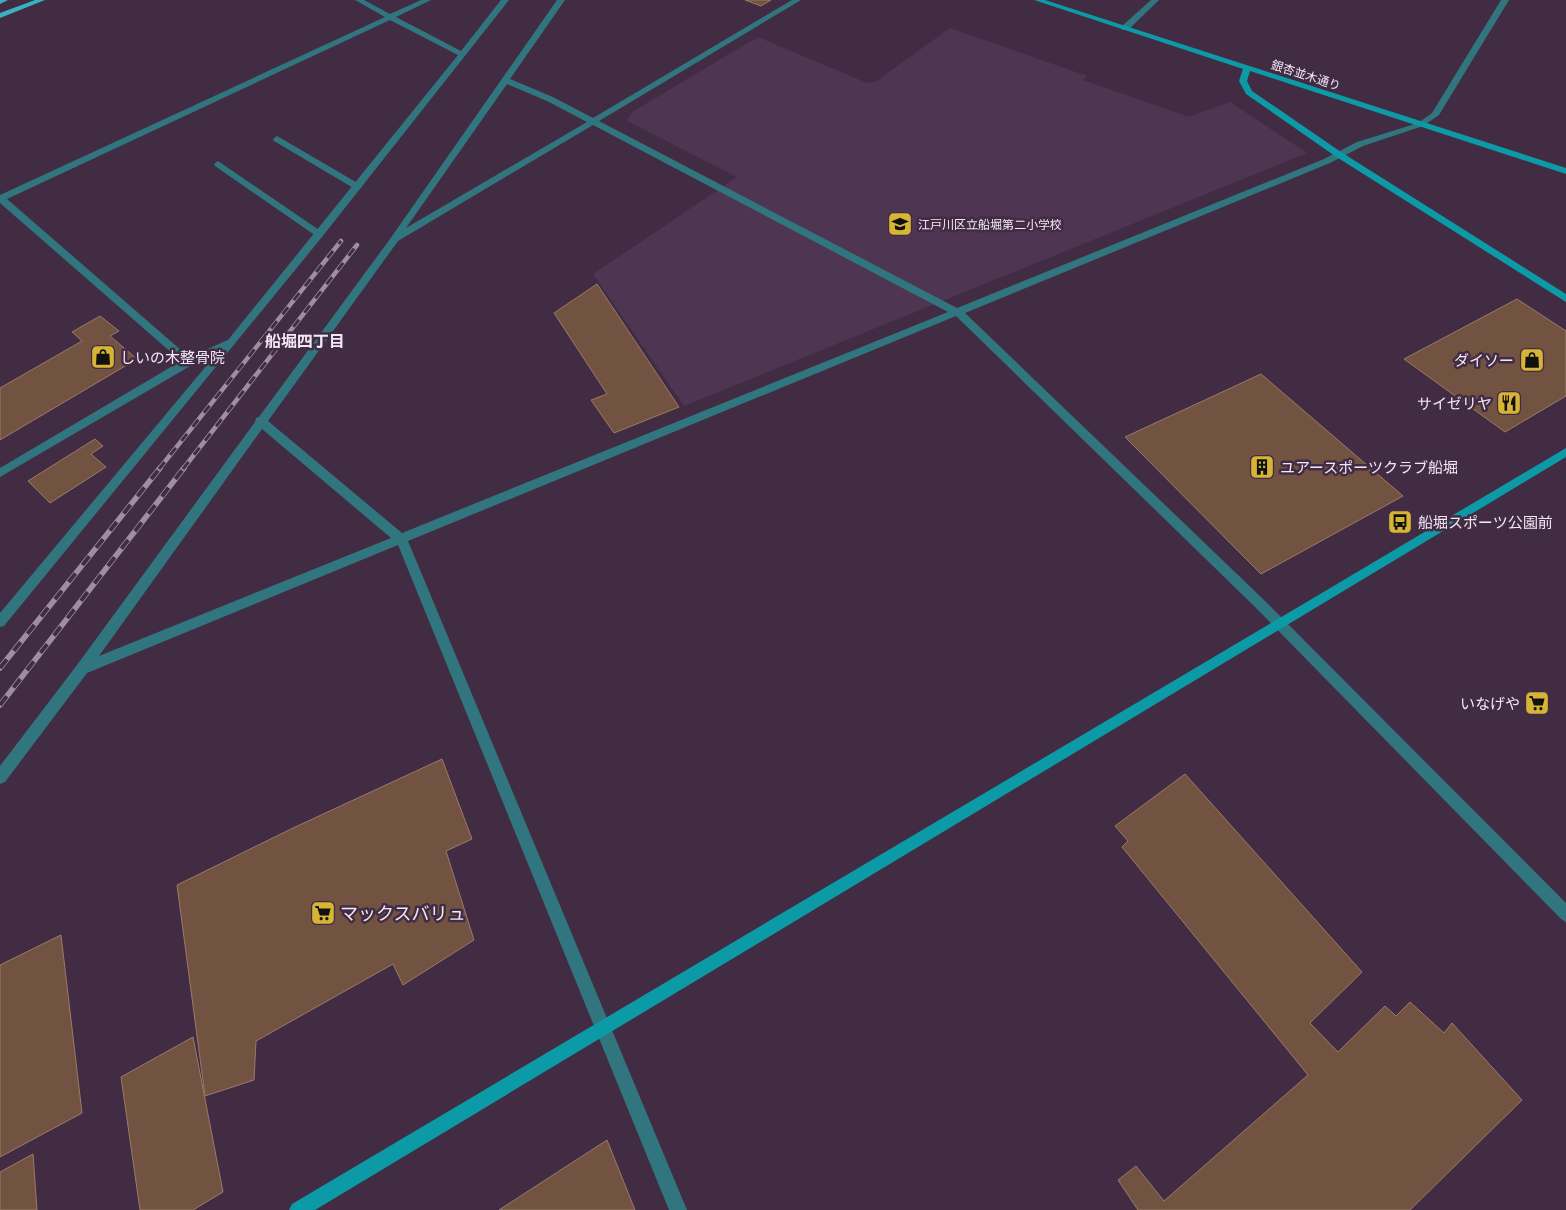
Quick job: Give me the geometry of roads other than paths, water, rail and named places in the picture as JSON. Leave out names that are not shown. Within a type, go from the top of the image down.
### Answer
[{"type":"main road","points":[[0,2],[4,0]]},
{"type":"main road","points":[[0,16],[41,0]]},
{"type":"street","points":[[359,0],[463,55]]},
{"type":"street","points":[[188,362],[0,199],[427,0]]},
{"type":"street","points":[[0,622],[233,341],[506,0]]},
{"type":"street","points":[[0,777],[82,669],[260,421],[393,241],[561,0]]},
{"type":"street","points":[[393,241],[796,0]]},
{"type":"street","name":"銀杏並木通り","points":[[1038,0],[1566,171]]},
{"type":"street","points":[[1125,28],[1155,0]]},
{"type":"street","points":[[82,669],[959,312],[1327,161],[1338,154],[1395,132],[1422,125],[1435,115],[1505,0]]},
{"type":"street","points":[[1248,67],[1243,81],[1249,92],[1338,154],[1566,299]]},
{"type":"street","points":[[504,80],[550,99],[959,312],[1279,624],[1566,914]]},
{"type":"street","points":[[277,139],[358,187]]},
{"type":"street","points":[[218,164],[319,234]]},
{"type":"street","points":[[0,474],[188,362],[233,341]]},
{"type":"street","points":[[260,421],[401,539],[678,1210]]},
{"type":"street","points":[[298,1210],[1566,452]]},
{"type":"railway","points":[[159,469],[341,241]]},
{"type":"railway","points":[[183,469],[357,245]]},
{"type":"railway","points":[[0,668],[160,468]]},
{"type":"railway","points":[[0,705],[184,468]]},
{"type":"place","name":"江戸川区立船堀第二小学校","points":[[900,224]]},
{"type":"place","name":"しいの木整骨院","points":[[103,357]]},
{"type":"place","name":"ダイソー","points":[[1532,360]]},
{"type":"place","name":"サイゼリヤ","points":[[1509,403]]},
{"type":"place","name":"ユアースポーツクラブ船堀","points":[[1262,467]]},
{"type":"place","name":"船堀スポーツ公園前","points":[[1400,522]]},
{"type":"place","name":"いなげや","points":[[1537,703]]},
{"type":"place","name":"マックスバリュ","points":[[323,913]]},
{"type":"district","name":"船堀四丁目","points":[[305,340]]}]
